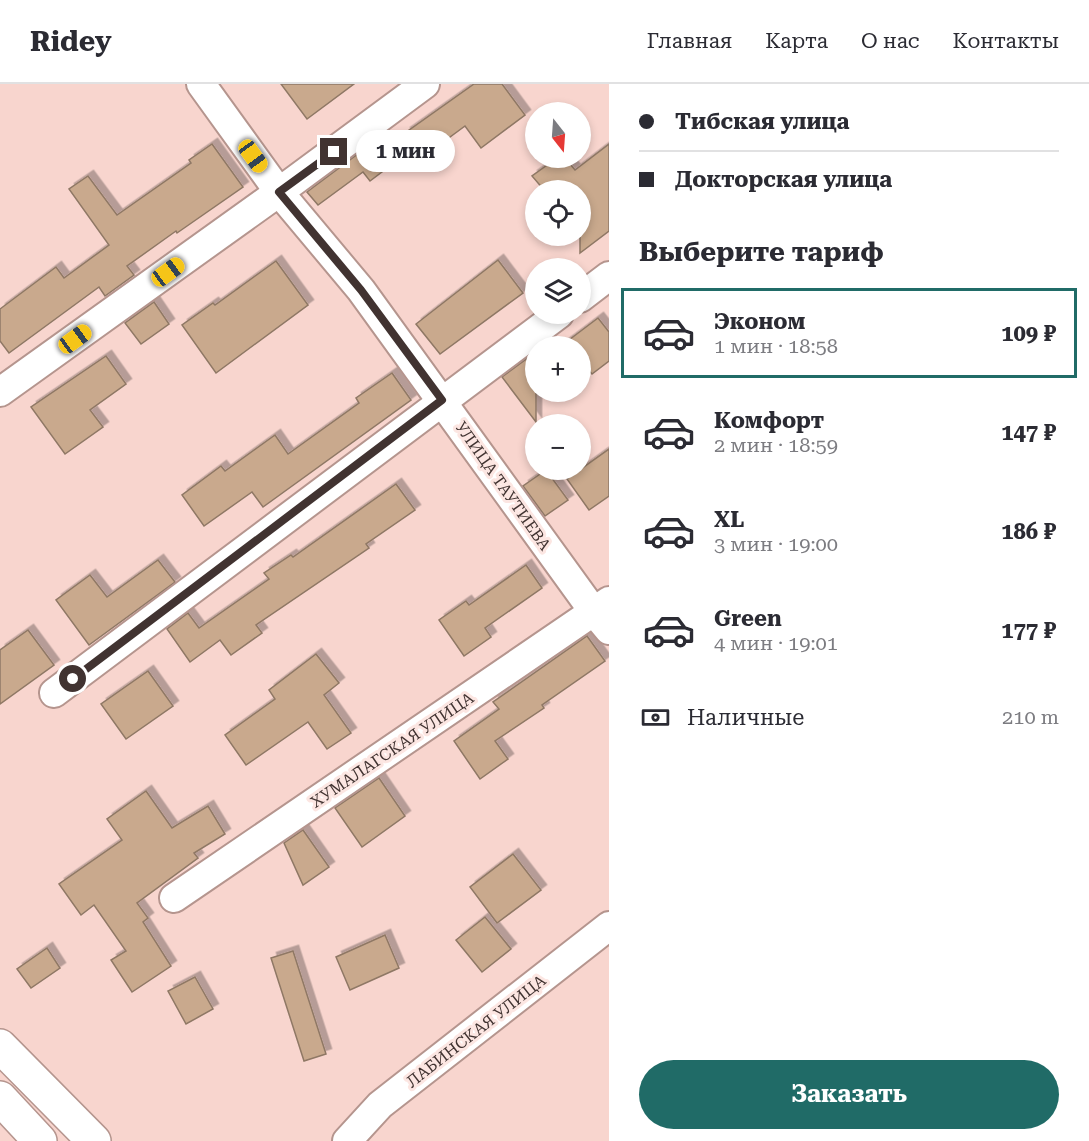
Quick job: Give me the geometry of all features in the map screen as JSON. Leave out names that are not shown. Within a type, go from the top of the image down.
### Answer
[{"type":"main road","points":[[0,1046],[94,1141]]},
{"type":"main road","points":[[0,1098],[40,1141]]},
{"type":"street","name":"УЛИЦА ТАУТИЕВА","points":[[201,84],[279,192],[361,290],[604,614]]},
{"type":"street","points":[[0,392],[425,84]]},
{"type":"street","points":[[591,290],[609,276]]},
{"type":"street","points":[[54,693],[545,324]]},
{"type":"street","name":"ХУМАЛАГСКАЯ УЛИЦА","points":[[174,898],[604,614]]},
{"type":"street","name":"ЛАБИНСКАЯ УЛИЦА","points":[[355,1138],[380,1105],[609,926]]},
{"type":"building","points":[[281,84],[354,84],[307,119]]},
{"type":"building","points":[[474,84],[502,84],[525,115],[481,148],[465,126],[423,157],[405,133]]},
{"type":"building","points":[[382,136],[399,159],[370,181],[363,172],[318,205],[307,192]]},
{"type":"building","points":[[212,144],[243,187],[127,266],[134,275],[105,296],[99,287],[9,353],[0,341],[0,309],[56,267],[64,278],[109,245],[69,189],[88,176],[117,215],[191,163],[189,160]]},
{"type":"building","points":[[609,144],[609,231],[591,245],[591,180],[535,180],[532,176],[543,168],[573,168],[575,170],[591,168],[591,158]]},
{"type":"building","points":[[580,246],[589,246],[580,253]]},
{"type":"building","points":[[498,260],[523,293],[440,354],[416,324]]},
{"type":"building","points":[[276,261],[308,305],[216,373],[182,325],[213,303],[215,305]]},
{"type":"building","points":[[154,302],[169,324],[141,344],[125,323]]},
{"type":"building","points":[[598,318],[609,332],[609,361],[592,374],[591,336],[574,336]]},
{"type":"building","points":[[106,356],[126,384],[90,410],[103,427],[65,454],[31,407]]},
{"type":"building","points":[[525,360],[525,402],[536,402],[536,414],[530,414],[502,377]]},
{"type":"building","points":[[392,373],[411,400],[263,507],[252,492],[204,526],[182,495],[221,466],[225,471],[275,435],[288,454],[359,403],[356,398]]},
{"type":"building","points":[[609,449],[609,496],[589,510],[568,480],[591,480],[591,462]]},
{"type":"building","points":[[532,480],[553,480],[568,500],[545,516],[523,486]]},
{"type":"building","points":[[396,484],[415,510],[366,544],[369,548],[256,625],[262,633],[231,655],[220,640],[190,662],[167,629],[188,613],[199,628],[269,579],[264,573],[291,555],[293,557]]},
{"type":"building","points":[[158,560],[175,582],[89,645],[56,600],[90,575],[107,597]]},
{"type":"building","points":[[526,565],[542,588],[485,628],[491,637],[464,656],[439,620],[466,601],[469,605]]},
{"type":"building","points":[[28,630],[54,665],[0,704],[0,650]]},
{"type":"building","points":[[587,636],[605,661],[542,705],[544,708],[495,741],[508,759],[480,779],[454,741],[499,709],[493,702]]},
{"type":"building","points":[[316,654],[339,683],[324,695],[351,733],[327,749],[308,722],[246,765],[225,735],[275,699],[269,690]]},
{"type":"building","points":[[148,671],[173,706],[126,739],[101,704]]},
{"type":"building","points":[[379,778],[405,816],[362,847],[335,808]]},
{"type":"building","points":[[146,791],[172,828],[208,806],[225,834],[194,853],[198,858],[137,903],[148,918],[143,922],[171,966],[132,992],[111,960],[126,951],[94,905],[81,915],[59,884],[122,840],[107,819]]},
{"type":"building","points":[[303,830],[329,867],[303,885],[284,843]]},
{"type":"building","points":[[513,854],[541,890],[497,923],[470,887]]},
{"type":"building","points":[[485,917],[511,949],[482,972],[456,940]]},
{"type":"building","points":[[385,935],[399,968],[350,990],[336,957]]},
{"type":"building","points":[[47,948],[60,968],[31,988],[17,969]]},
{"type":"building","points":[[293,951],[326,1054],[304,1061],[271,958]]},
{"type":"building","points":[[195,977],[213,1009],[186,1024],[168,991]]},
{"type":"route","points":[[73,679],[442,400],[361,290],[279,192],[334,152]]}]
